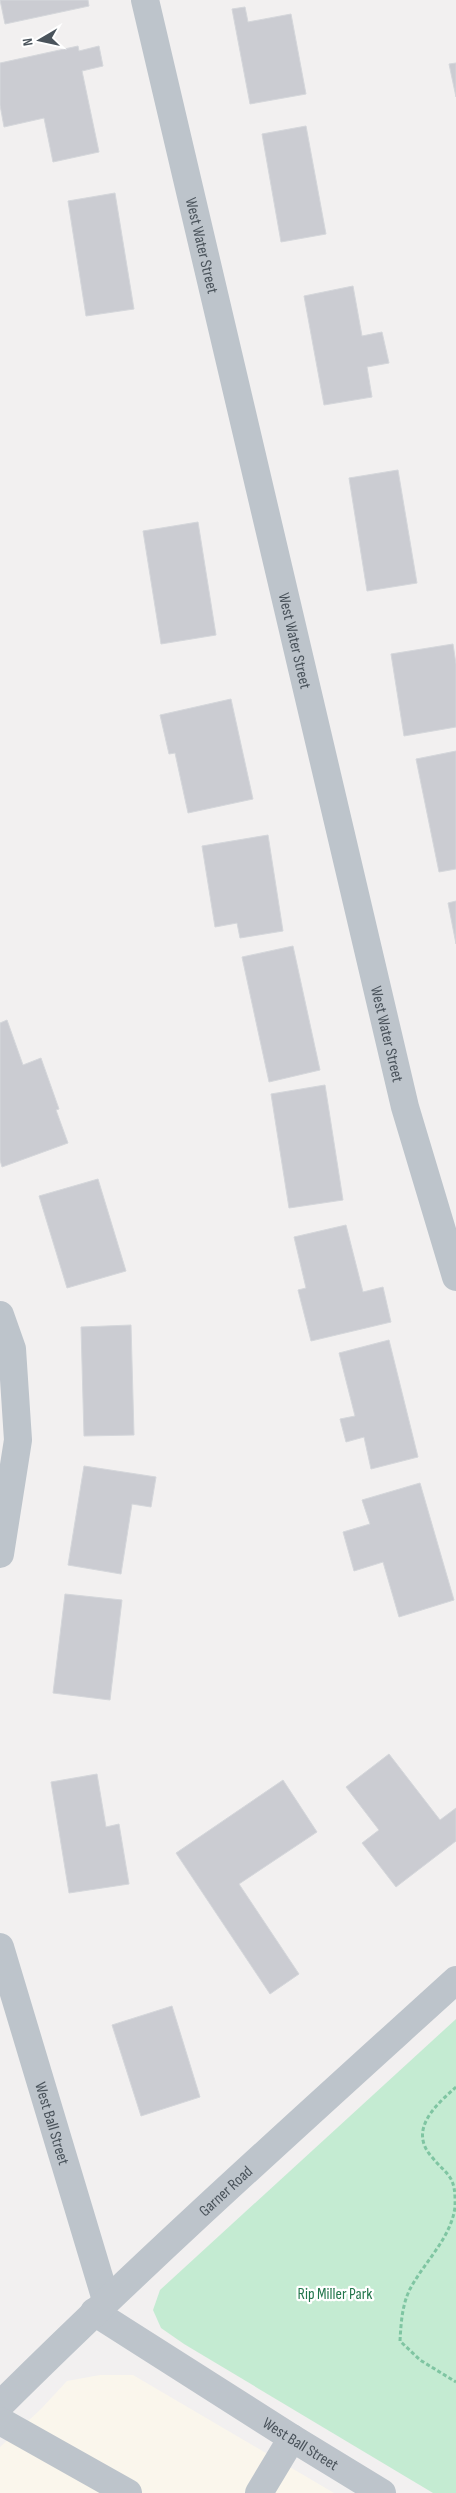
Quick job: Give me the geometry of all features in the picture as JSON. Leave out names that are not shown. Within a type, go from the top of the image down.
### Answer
[{"type":"street","name":"West Water Street","points":[[145,0],[405,1107],[456,1277]]},
{"type":"street","points":[[0,1315],[12,1349],[18,1440],[0,1554]]},
{"type":"street","name":"West Ball Street","points":[[0,1947],[100,2306],[292,2438],[382,2493]]},
{"type":"street","name":"Garner Road","points":[[0,2405],[100,2306],[456,1980]]},
{"type":"street","points":[[0,2421],[128,2493]]},
{"type":"street","points":[[259,2493],[292,2438]]},
{"type":"path","points":[[456,2087],[434,2106],[425,2120],[423,2134],[424,2146],[431,2156],[450,2172],[456,2185],[452,2224],[410,2290],[401,2317],[400,2341],[420,2360],[456,2382]]},
{"type":"shaded area","points":[[100,2375],[133,2375],[334,2493],[0,2493],[0,2447],[41,2409],[67,2381]]},
{"type":"green space","name":"Rip Miller Park","points":[[456,2019],[456,2493],[433,2493],[184,2344],[161,2328],[153,2310],[160,2290]]},
{"type":"building","points":[[0,0],[88,0],[89,6],[5,24]]},
{"type":"building","points":[[245,7],[248,22],[291,14],[306,94],[250,104],[232,9]]},
{"type":"building","points":[[78,46],[79,51],[99,46],[103,66],[82,71],[99,152],[53,162],[44,118],[4,127],[0,105],[0,63]]},
{"type":"building","points":[[456,63],[456,97],[449,64]]},
{"type":"building","points":[[306,126],[326,234],[281,242],[262,134]]},
{"type":"building","points":[[115,193],[134,309],[86,316],[68,201]]},
{"type":"building","points":[[353,286],[362,336],[382,332],[389,363],[367,367],[372,397],[324,405],[304,296]]},
{"type":"building","points":[[398,470],[417,583],[367,591],[349,478]]},
{"type":"building","points":[[198,522],[216,635],[161,644],[143,531]]},
{"type":"building","points":[[453,644],[456,664],[456,727],[404,736],[391,654]]},
{"type":"building","points":[[231,699],[253,799],[188,813],[175,753],[169,754],[160,715]]},
{"type":"building","points":[[456,751],[456,869],[439,872],[416,759]]},
{"type":"building","points":[[268,835],[283,931],[240,938],[237,923],[215,927],[202,846]]},
{"type":"building","points":[[456,901],[456,944],[448,903]]},
{"type":"building","points":[[293,946],[320,1070],[269,1082],[242,957]]},
{"type":"building","points":[[7,1020],[23,1065],[41,1058],[59,1109],[56,1110],[68,1143],[2,1167],[0,1160],[0,1023]]},
{"type":"building","points":[[325,1085],[343,1200],[289,1208],[271,1094]]},
{"type":"building","points":[[98,1179],[126,1271],[67,1288],[39,1196]]},
{"type":"building","points":[[346,1225],[363,1292],[383,1287],[391,1322],[311,1341],[298,1290],[306,1288],[294,1237]]},
{"type":"building","points":[[131,1325],[134,1435],[84,1436],[81,1327]]},
{"type":"building","points":[[389,1340],[418,1457],[371,1469],[364,1437],[346,1442],[340,1419],[355,1416],[339,1353]]},
{"type":"building","points":[[84,1466],[156,1477],[151,1507],[132,1504],[121,1574],[68,1565]]},
{"type":"building","points":[[420,1483],[454,1600],[399,1617],[383,1562],[354,1571],[343,1532],[370,1524],[362,1500]]},
{"type":"building","points":[[65,1594],[122,1600],[110,1700],[53,1693]]},
{"type":"building","points":[[389,1754],[440,1820],[456,1808],[456,1841],[396,1887],[362,1843],[379,1830],[346,1787]]},
{"type":"building","points":[[97,1774],[106,1827],[119,1824],[129,1884],[69,1893],[51,1782]]},
{"type":"building","points":[[283,1780],[317,1832],[239,1884],[299,1974],[270,1994],[176,1853]]},
{"type":"building","points":[[172,2006],[200,2097],[141,2116],[112,2025]]}]
